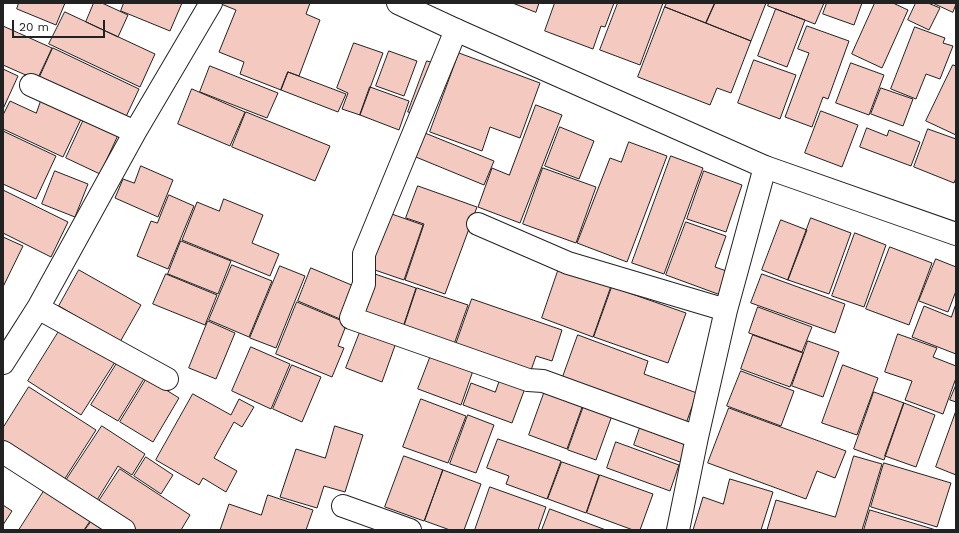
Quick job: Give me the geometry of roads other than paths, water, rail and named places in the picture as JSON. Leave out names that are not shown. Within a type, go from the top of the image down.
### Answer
[{"type":"street","points":[[3,363],[38,308],[135,132],[210,3]]},
{"type":"street","points":[[398,3],[765,167],[956,234]]},
{"type":"street","points":[[456,30],[364,254],[364,284],[351,318],[528,380],[543,381],[697,437]]},
{"type":"street","points":[[31,85],[135,132]]},
{"type":"street","points":[[678,530],[697,437],[726,310],[765,167]]},
{"type":"street","points":[[478,224],[568,263],[726,310]]},
{"type":"street","points":[[38,308],[167,379]]},
{"type":"street","points":[[3,452],[124,530]]},
{"type":"street","points":[[343,506],[410,530]]}]
